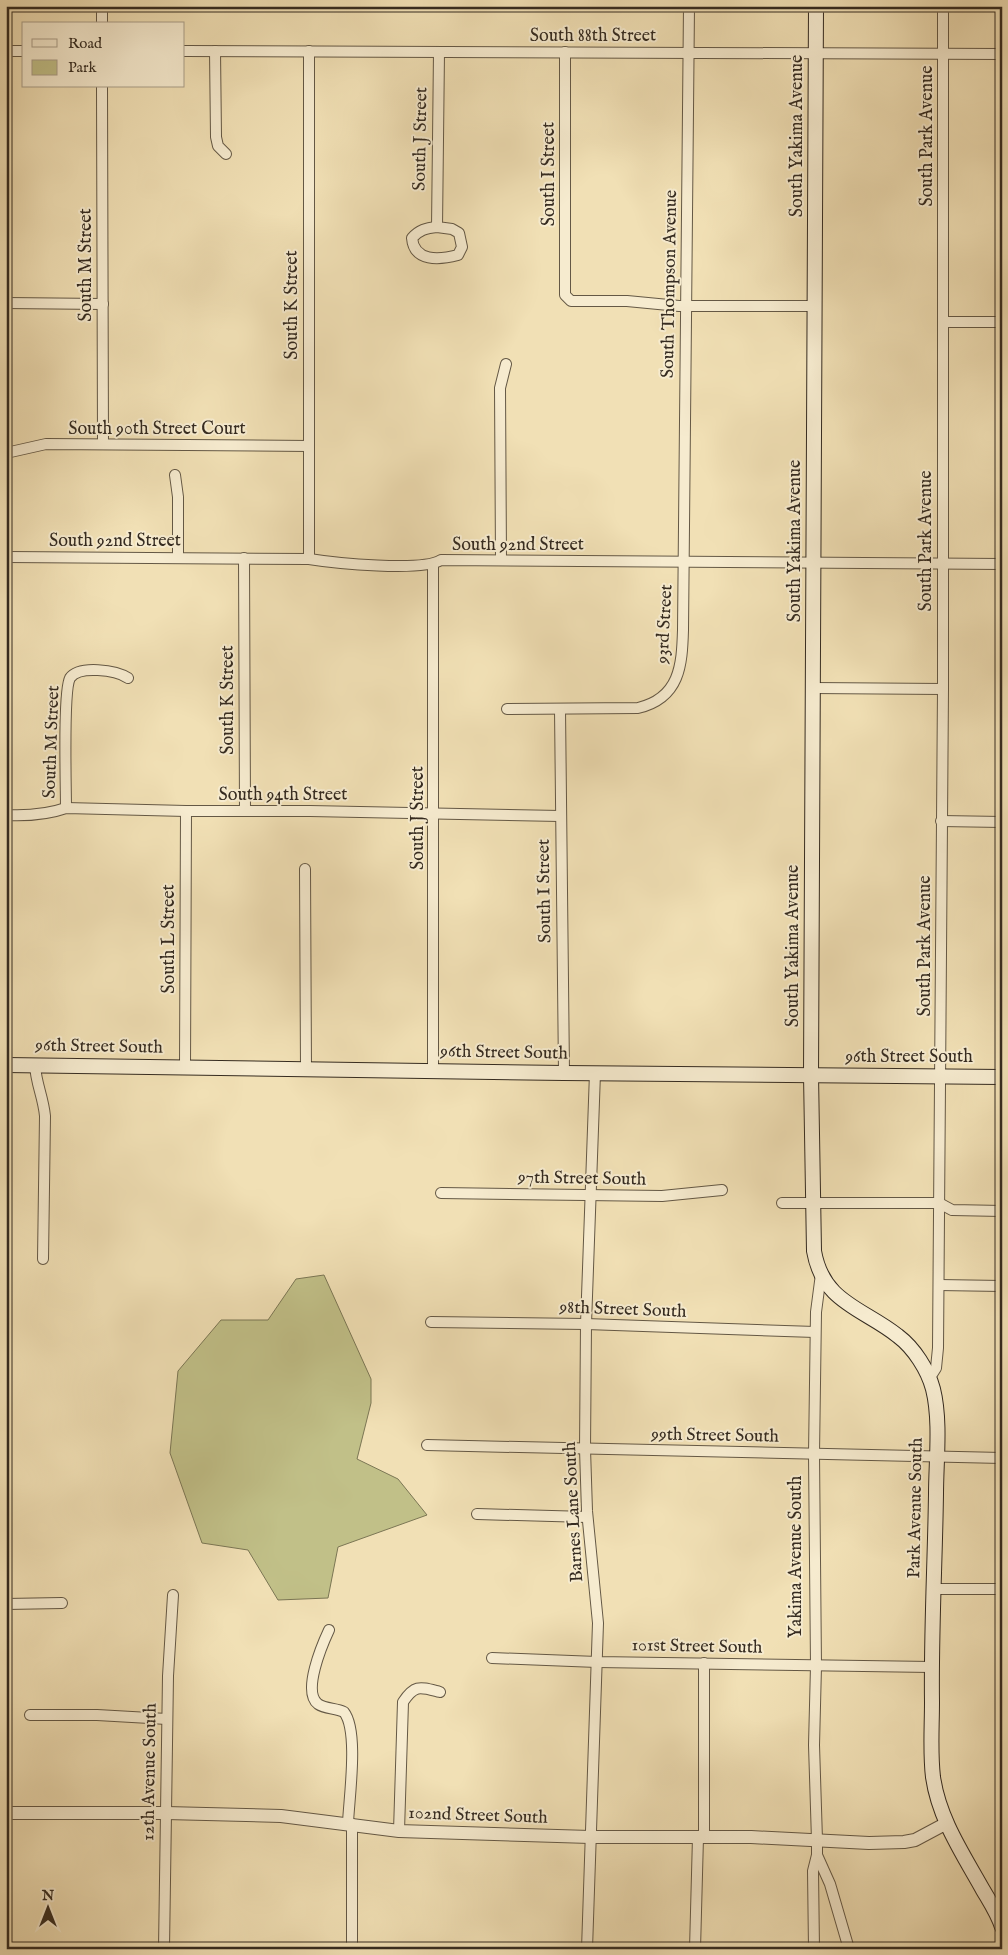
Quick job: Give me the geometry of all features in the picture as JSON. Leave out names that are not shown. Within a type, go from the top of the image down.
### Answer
[{"type":"main road","name":"South Yakima Avenue","points":[[810,1075],[816,6]]},
{"type":"main road","name":"96th Street South","points":[[6,1065],[1002,1077]]},
{"type":"main road","name":"Yakima Avenue South","points":[[810,1075],[814,1252],[821,1274],[839,1298],[900,1337],[912,1350],[929,1378]]},
{"type":"main road","name":"Park Avenue South","points":[[929,1378],[935,1399],[937,1456],[931,1667],[933,1775],[945,1824],[992,1905],[1002,1927]]},
{"type":"street","points":[[102,6],[102,22]]},
{"type":"street","name":"South Thompson Avenue","points":[[683,562],[689,6]]},
{"type":"street","name":"South Park Avenue","points":[[942,1076],[943,6]]},
{"type":"street","points":[[6,51],[22,51]]},
{"type":"street","name":"South 88th Street","points":[[185,51],[1002,54]]},
{"type":"street","name":"South K Street","points":[[309,51],[309,558]]},
{"type":"street","points":[[215,52],[216,137],[218,146],[226,154]]},
{"type":"street","name":"South J Street","points":[[437,227],[439,52]]},
{"type":"street","name":"South I Street","points":[[565,52],[565,295],[571,301],[627,301],[686,306]]},
{"type":"street","name":"South M Street","points":[[102,88],[103,444]]},
{"type":"street","points":[[437,227],[452,229],[459,233],[462,247],[458,255],[446,258],[431,258],[418,254],[413,248],[412,238],[418,231],[437,227]]},
{"type":"street","points":[[6,303],[103,304]]},
{"type":"street","points":[[686,306],[814,306]]},
{"type":"street","points":[[943,322],[1002,322]]},
{"type":"street","points":[[500,560],[500,388],[506,364]]},
{"type":"street","name":"South 90th Street Court","points":[[6,453],[46,444],[309,446]]},
{"type":"street","points":[[175,475],[178,497],[178,558]]},
{"type":"street","name":"South 92nd Street","points":[[6,557],[309,558],[333,562],[433,565],[441,560],[1002,564]]},
{"type":"street","name":"South K Street","points":[[244,558],[245,812]]},
{"type":"street","name":"93rd Street","points":[[507,709],[638,708],[648,706],[658,700],[672,686],[680,669],[682,657],[683,562]]},
{"type":"street","name":"South J Street","points":[[433,565],[433,1071]]},
{"type":"street","name":"South M Street","points":[[66,808],[67,692],[71,676],[76,672],[82,671],[106,671],[118,672],[128,678]]},
{"type":"street","points":[[813,688],[943,689]]},
{"type":"street","name":"South I Street","points":[[560,709],[564,1073]]},
{"type":"street","name":"South 94th Street","points":[[6,815],[44,814],[66,808],[186,812],[318,811],[560,816]]},
{"type":"street","name":"South L Street","points":[[185,1067],[186,812]]},
{"type":"street","points":[[941,821],[1002,822]]},
{"type":"street","points":[[305,869],[306,1069]]},
{"type":"street","points":[[35,1065],[38,1086],[44,1099],[45,1116],[43,1259]]},
{"type":"street","name":"Barnes Lane South","points":[[587,1949],[597,1608],[587,1517],[585,1449],[586,1324],[595,1073]]},
{"type":"street","points":[[929,1378],[933,1374],[937,1360],[942,1076]]},
{"type":"street","name":"97th Street South","points":[[441,1193],[662,1196],[722,1190]]},
{"type":"street","points":[[782,1203],[939,1203],[952,1210],[1002,1211]]},
{"type":"street","name":"Yakima Avenue South","points":[[814,1949],[813,1871],[817,1855],[814,1745],[816,1666],[815,1332],[817,1294],[821,1274]]},
{"type":"street","points":[[939,1285],[1002,1286]]},
{"type":"street","name":"98th Street South","points":[[431,1322],[586,1324],[815,1332]]},
{"type":"street","name":"99th Street South","points":[[427,1445],[1002,1458]]},
{"type":"street","points":[[477,1514],[587,1517]]},
{"type":"street","points":[[934,1589],[1002,1589]]},
{"type":"street","name":"12th Avenue South","points":[[164,1949],[167,1719],[173,1595]]},
{"type":"street","points":[[6,1604],[62,1603]]},
{"type":"street","points":[[329,1630],[316,1661],[312,1692],[318,1704],[344,1712],[350,1722],[352,1746],[350,1824],[352,1949]]},
{"type":"street","name":"101st Street South","points":[[492,1658],[596,1662],[931,1667]]},
{"type":"street","points":[[695,1949],[701,1837],[704,1663]]},
{"type":"street","points":[[399,1831],[403,1702],[410,1691],[418,1688],[440,1692]]},
{"type":"street","points":[[30,1715],[97,1715],[167,1719]]},
{"type":"street","name":"102nd Street South","points":[[6,1813],[166,1813],[281,1816],[399,1831],[590,1837],[701,1837],[904,1842],[926,1835],[945,1824]]},
{"type":"street","points":[[817,1855],[830,1884],[849,1949]]},
{"type":"green space","points":[[324,1275],[371,1379],[371,1403],[357,1459],[398,1479],[427,1515],[338,1547],[328,1598],[278,1600],[248,1550],[202,1543],[170,1453],[178,1371],[221,1320],[268,1320],[296,1279]]}]
